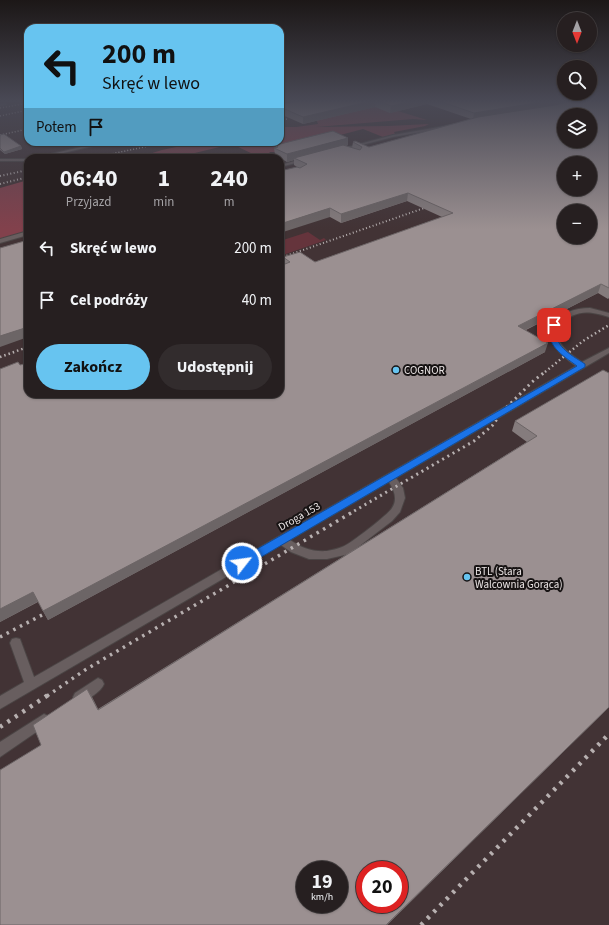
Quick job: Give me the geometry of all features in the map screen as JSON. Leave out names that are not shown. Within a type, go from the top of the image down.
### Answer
[{"type":"lane","points":[[336,151],[365,143]]},
{"type":"lane","points":[[54,154],[90,146]]},
{"type":"lane","points":[[343,149],[353,154]]},
{"type":"lane","points":[[284,164],[314,157]]},
{"type":"lane","points":[[0,160],[24,160]]},
{"type":"lane","points":[[284,166],[294,170]]},
{"type":"lane","points":[[0,241],[24,234]]},
{"type":"lane","points":[[588,310],[597,304]]},
{"type":"lane","points":[[582,366],[552,343],[554,325],[570,313],[588,310],[598,311],[609,315]]},
{"type":"lane","name":"Droga 153","points":[[0,703],[609,350]]},
{"type":"lane","points":[[281,540],[295,549],[309,555],[327,556],[345,551],[389,518],[397,509],[400,498],[398,488],[390,477]]},
{"type":"lane","points":[[16,643],[31,685]]},
{"type":"lane","points":[[66,706],[98,684]]},
{"type":"lane","points":[[0,750],[52,714]]},
{"type":"shaded area","points":[[0,143],[24,143],[24,146],[284,146],[284,143],[557,143],[557,148],[597,148],[597,143],[609,143],[609,925],[0,925]]},
{"type":"shaded area","points":[[284,143],[309,143],[276,152],[269,152],[271,154],[253,154],[236,146],[284,146]]},
{"type":"shaded area","points":[[181,146],[224,146],[191,154],[149,154]]},
{"type":"shaded area","points":[[24,181],[24,232],[0,239],[0,188]]},
{"type":"shaded area","points":[[308,232],[320,240],[324,238],[326,240],[284,255],[284,240]]},
{"type":"building","points":[[0,143],[17,143],[21,146],[4,152],[0,148]]},
{"type":"building","points":[[284,143],[328,143],[287,154],[274,148],[278,147],[277,146],[284,146]]},
{"type":"building","name":"COGNOR","points":[[355,143],[360,143],[369,147],[383,143],[557,143],[557,148],[597,148],[597,143],[609,143],[609,288],[601,284],[518,326],[548,343],[43,611],[33,592],[0,609],[0,369],[18,362],[20,365],[24,364],[24,398],[284,398],[284,264],[290,262],[284,257],[300,252],[315,262],[453,213],[408,193],[341,214],[330,208],[284,223],[284,170],[297,167],[300,168],[307,164],[294,158],[343,145],[360,150],[362,147]]},
{"type":"building","points":[[24,241],[24,328],[0,336],[0,248]]},
{"type":"building","name":"BTL (Stara Walcownia Gorąca)","points":[[603,370],[609,373],[609,707],[408,903],[408,861],[356,861],[356,913],[398,913],[386,925],[0,925],[0,770],[41,745],[33,725],[87,689],[98,710],[537,436],[515,421]]},
{"type":"railway","points":[[111,154],[149,146]]},
{"type":"railway","points":[[0,176],[24,171]]},
{"type":"railway","points":[[0,184],[24,178]]},
{"type":"railway","points":[[284,257],[433,205]]},
{"type":"railway","points":[[545,372],[583,341],[609,325]]},
{"type":"railway","points":[[0,357],[24,348]]},
{"type":"railway","points":[[349,514],[474,441],[492,426],[502,412],[532,382],[546,371]]},
{"type":"railway","points":[[47,696],[85,670],[351,513]]},
{"type":"railway","points":[[0,637],[42,615]]},
{"type":"railway","points":[[0,727],[48,695]]},
{"type":"railway","points":[[421,925],[609,734]]},
{"type":"place","name":"COGNOR","points":[[396,370]]},
{"type":"place","name":"BTL (Stara Walcownia Gorąca)","points":[[467,577]]},
{"type":"route","points":[[242,563],[582,366],[563,352],[556,343],[552,334],[554,325]]}]
